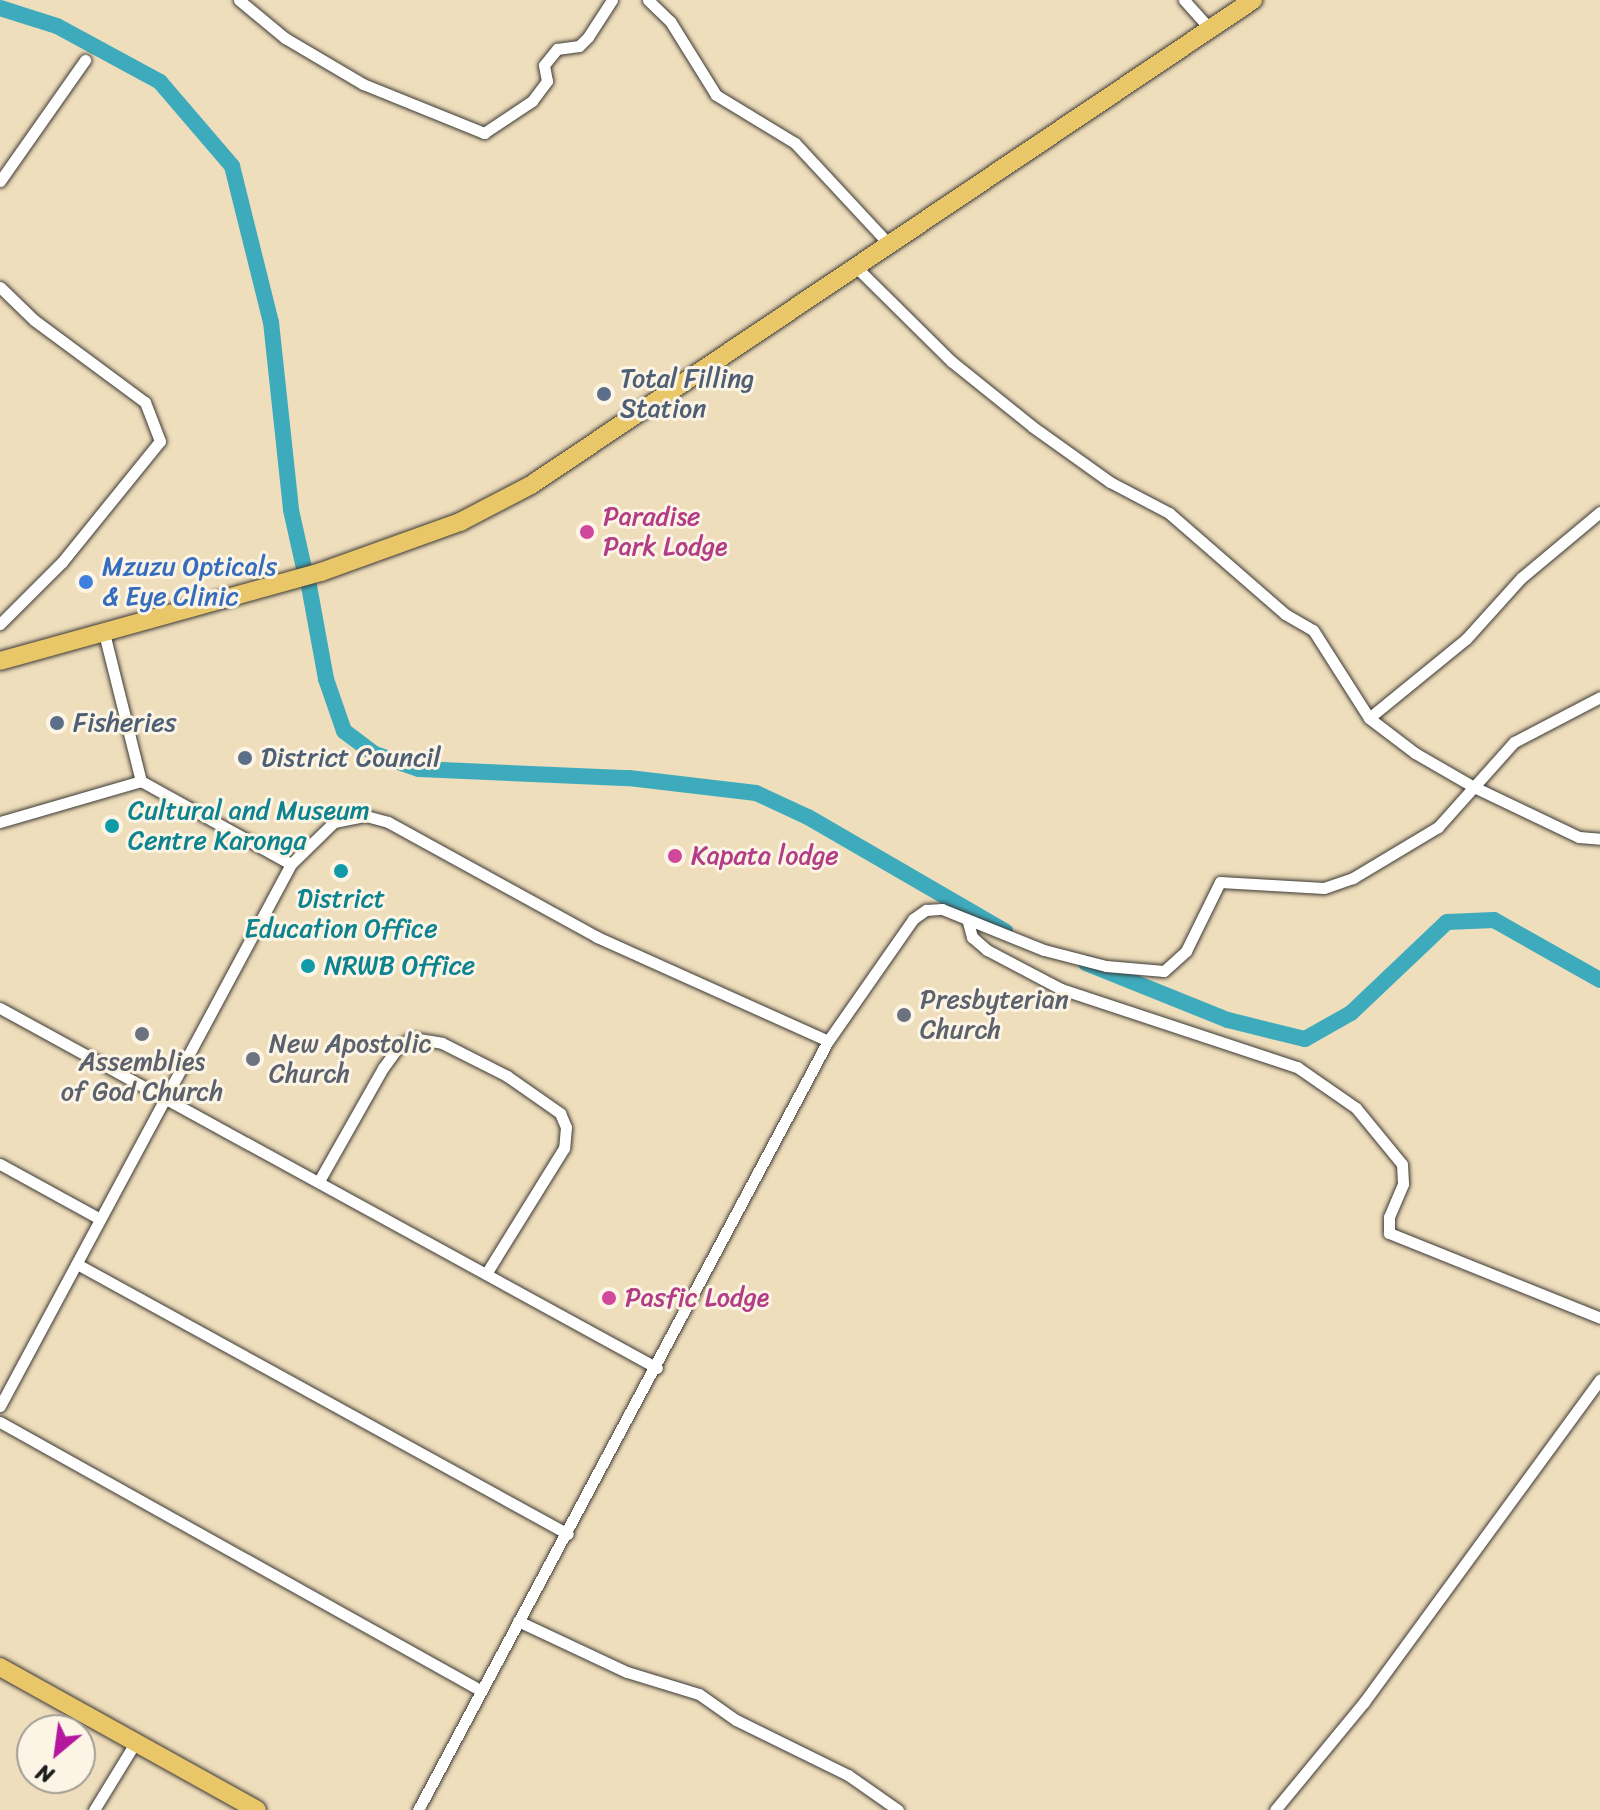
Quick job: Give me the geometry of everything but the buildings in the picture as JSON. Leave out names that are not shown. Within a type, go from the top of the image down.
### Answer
[{"type":"main road","points":[[0,661],[281,584],[402,547],[531,485],[1208,27],[1253,0]]},
{"type":"main road","points":[[0,1667],[257,1810]]},
{"type":"street","points":[[239,0],[285,38],[363,84],[484,133],[532,101],[547,81],[544,65],[557,49],[579,46],[612,0]]},
{"type":"street","points":[[648,0],[670,21],[716,95],[795,143],[889,244]]},
{"type":"street","points":[[1184,0],[1208,27]]},
{"type":"street","points":[[0,181],[85,60]]},
{"type":"street","points":[[856,267],[951,361],[1033,427],[1110,482],[1169,513],[1285,614],[1313,630],[1369,718],[1415,753],[1474,787],[1579,837],[1600,839]]},
{"type":"street","points":[[0,287],[34,320],[145,402],[160,441],[62,562],[0,624]]},
{"type":"street","points":[[1369,718],[1466,639],[1521,578],[1600,512]]},
{"type":"street","points":[[104,633],[141,781]]},
{"type":"street","points":[[418,1810],[480,1690],[657,1368],[828,1041],[922,912],[942,909],[968,922],[1106,966],[1164,971],[1186,951],[1220,882],[1337,885],[1430,835],[1514,742],[1600,697]]},
{"type":"street","points":[[0,822],[141,781],[291,864]]},
{"type":"street","points":[[0,1406],[291,864],[334,822],[366,816],[388,822],[597,937],[828,1041]]},
{"type":"street","points":[[968,922],[972,937],[987,950],[1061,989],[1297,1067],[1356,1108],[1402,1164],[1403,1184],[1389,1217],[1389,1233],[1600,1318]]},
{"type":"street","points":[[0,1008],[657,1368]]},
{"type":"street","points":[[319,1181],[400,1045],[425,1037],[507,1076],[560,1113],[566,1127],[564,1148],[486,1274]]},
{"type":"street","points":[[0,1164],[100,1219]]},
{"type":"street","points":[[77,1264],[568,1534]]},
{"type":"street","points":[[1275,1810],[1364,1702],[1600,1379]]},
{"type":"street","points":[[0,1422],[480,1690]]},
{"type":"street","points":[[518,1621],[627,1672],[699,1694],[736,1720],[848,1775],[898,1810]]},
{"type":"street","points":[[94,1810],[135,1743]]},
{"type":"waterway","points":[[0,8],[57,26],[160,82],[232,166],[271,322],[291,510],[304,568]]},
{"type":"waterway","points":[[309,586],[326,679],[344,731],[375,754],[419,769],[629,778],[756,793],[808,817],[1005,931]]},
{"type":"waterway","points":[[1086,963],[1228,1020],[1305,1039],[1351,1013],[1447,922],[1494,920],[1600,980]]},
{"type":"place","name":"Total Filling Station","points":[[604,394]]},
{"type":"place","name":"Paradise Park Lodge","points":[[587,532]]},
{"type":"place","name":"Mzuzu Opticals & Eye Clinic","points":[[86,582]]},
{"type":"place","name":"Fisheries","points":[[57,723]]},
{"type":"place","name":"District Council","points":[[245,758]]},
{"type":"place","name":"Cultural and Museum Centre Karonga","points":[[112,826]]},
{"type":"place","name":"Kapata lodge","points":[[675,856]]},
{"type":"place","name":"District Education Office","points":[[341,871]]},
{"type":"place","name":"NRWB Office","points":[[308,966]]},
{"type":"place","name":"Presbyterian Church","points":[[904,1015]]},
{"type":"place","name":"Assemblies of God Church","points":[[142,1034]]},
{"type":"place","name":"New Apostolic Church","points":[[253,1059]]},
{"type":"place","name":"Pasfic Lodge","points":[[609,1298]]}]
